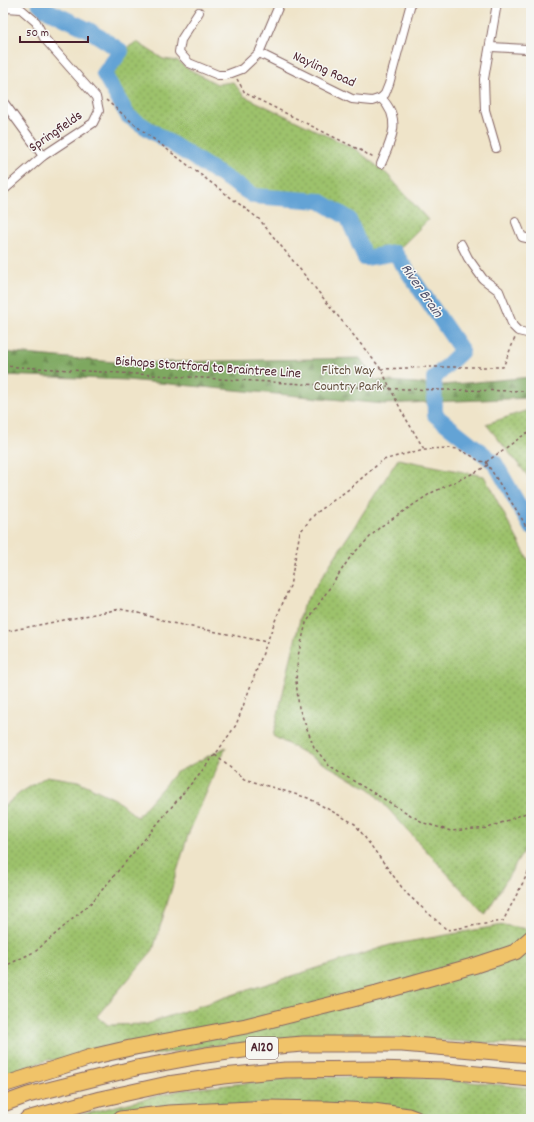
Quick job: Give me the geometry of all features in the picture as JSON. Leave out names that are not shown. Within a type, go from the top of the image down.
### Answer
[{"type":"highway","points":[[3,1085],[91,1057],[246,1026],[377,993],[476,965],[515,952],[531,938]]},
{"type":"highway","name":"A120","points":[[3,1104],[28,1095],[136,1068],[206,1055],[267,1047],[303,1044],[402,1044],[529,1054]]},
{"type":"highway","name":"A120","points":[[27,1119],[100,1099],[168,1084],[223,1076],[285,1070],[376,1069],[445,1071],[526,1078]]},
{"type":"highway","points":[[120,1119],[169,1113],[283,1108],[373,1111],[408,1116],[416,1119]]},
{"type":"street","points":[[199,12],[181,40],[179,52],[189,63],[218,75],[226,75],[242,69],[259,53],[280,3]]},
{"type":"street","points":[[381,164],[392,139],[394,125],[388,104],[381,98],[385,94],[389,84],[411,3]]},
{"type":"street","points":[[496,148],[486,110],[484,79],[497,3]]},
{"type":"street","name":"Springfields","points":[[3,9],[21,9],[36,22],[44,38],[96,97],[98,111],[93,123],[43,156],[5,189],[3,188]]},
{"type":"street","points":[[490,47],[531,48]]},
{"type":"street","name":"Nayling Road","points":[[259,53],[352,99],[372,101],[381,98]]},
{"type":"street","points":[[3,102],[43,156]]},
{"type":"street","points":[[516,222],[522,237],[531,239]]},
{"type":"street","points":[[461,244],[468,258],[483,279],[499,291],[513,326],[518,331],[531,334]]},
{"type":"path","points":[[233,73],[245,93],[362,151],[381,164]]},
{"type":"path","points":[[109,103],[139,128],[259,219],[381,369],[402,412],[424,449]]},
{"type":"path","points":[[381,369],[503,367],[518,331]]},
{"type":"path","name":"Bishops Stortford to Braintree Line","points":[[3,366],[371,388],[531,391]]},
{"type":"path","points":[[371,388],[389,386]]},
{"type":"path","points":[[3,967],[36,951],[92,902],[215,755],[236,725],[275,621],[290,586],[300,532],[315,514],[349,489],[383,460],[424,449],[458,449],[480,461],[486,462],[531,430]]},
{"type":"path","points":[[486,462],[522,519],[531,537]]},
{"type":"path","points":[[488,465],[431,493],[380,527],[351,556],[306,623],[297,662],[296,681],[298,708],[314,747],[330,767],[424,823],[451,831],[488,828],[531,809]]},
{"type":"path","points":[[3,632],[120,609],[172,623],[267,642]]},
{"type":"path","points":[[215,755],[244,780],[308,798],[355,824],[406,893],[447,930],[503,921],[531,867]]},
{"type":"green space","points":[[137,42],[163,59],[178,61],[185,67],[217,84],[233,82],[244,96],[357,150],[388,175],[428,220],[395,253],[365,258],[348,218],[320,201],[254,196],[128,116],[104,74],[121,51]]},
{"type":"green space","name":"Flitch Way Country Park","points":[[3,352],[125,363],[360,358],[375,380],[443,385],[531,377],[531,398],[384,404],[127,380],[3,375]]},
{"type":"green space","points":[[531,409],[531,480],[486,424]]},
{"type":"green space","points":[[398,459],[484,476],[531,565],[531,839],[485,915],[370,789],[273,736],[303,606]]},
{"type":"green space","points":[[226,747],[188,835],[153,950],[97,1016],[108,1025],[146,1024],[390,945],[503,925],[528,929],[531,955],[531,1045],[388,1038],[225,1044],[118,1060],[47,1060],[3,1077],[3,807],[20,793],[47,776],[78,781],[115,799],[137,817],[175,773]]},
{"type":"green space","points":[[303,1077],[418,1077],[523,1087],[531,1089],[531,1119],[430,1119],[385,1108],[258,1104],[64,1119],[181,1090]]},
{"type":"waterway","name":"River Brain","points":[[39,3],[45,9],[89,30],[121,51],[104,74],[128,116],[254,196],[320,201],[348,218],[365,258],[395,253],[462,351],[434,378],[435,415],[495,463],[531,527]]}]
